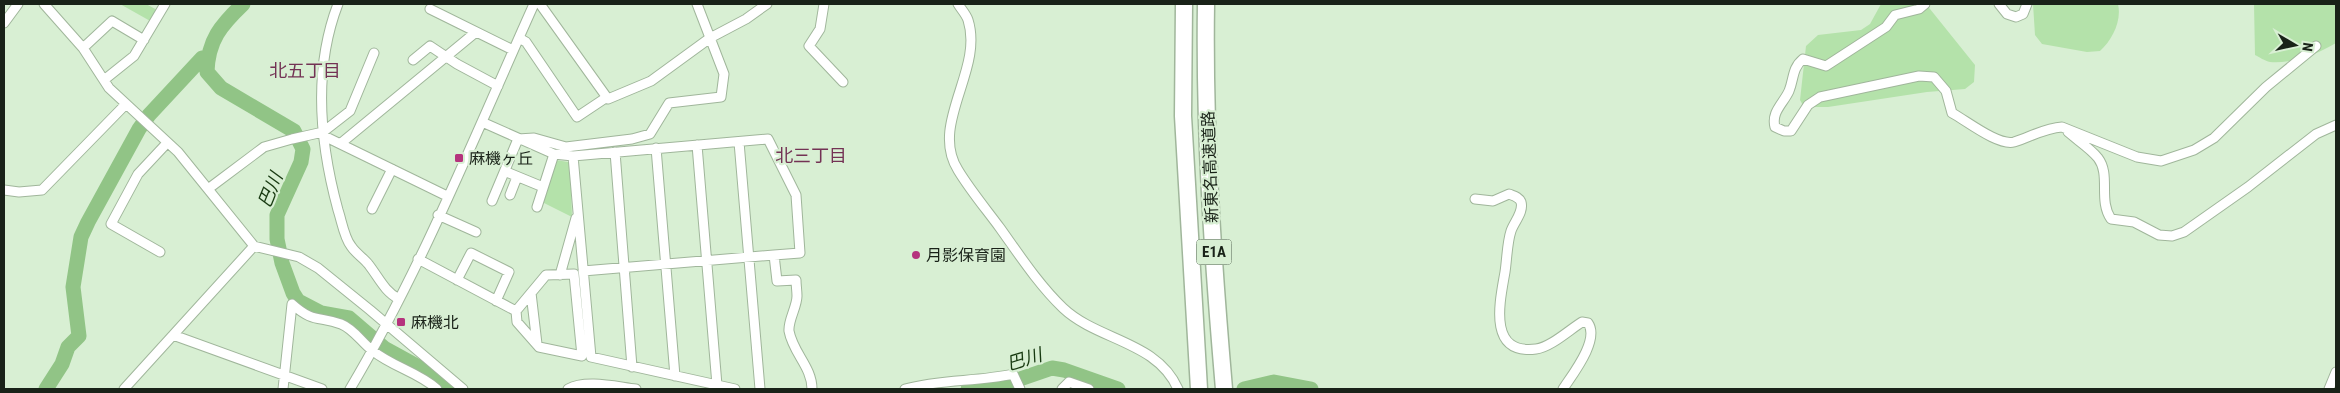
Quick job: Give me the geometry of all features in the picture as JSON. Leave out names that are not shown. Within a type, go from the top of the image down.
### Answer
[{"type":"highway","name":"新東名高速道路","points":[[1184,4],[1184,116],[1199,389]]},
{"type":"highway","name":"新東名高速道路","points":[[1206,4],[1207,115],[1216,296],[1224,389]]},
{"type":"street","points":[[4,23],[18,4]]},
{"type":"street","points":[[44,4],[83,48],[104,80],[125,105],[178,152],[254,246],[299,257],[318,268],[463,389]]},
{"type":"street","points":[[104,80],[134,56],[165,4]]},
{"type":"street","points":[[338,4],[330,23],[321,83],[324,134],[334,193],[351,246],[368,263],[389,294],[399,299]]},
{"type":"street","points":[[350,389],[373,351],[399,299],[482,122],[534,4]]},
{"type":"street","points":[[540,4],[607,98]]},
{"type":"street","points":[[518,139],[534,138],[566,147],[632,139],[650,134],[669,103],[721,97],[724,74],[698,4]]},
{"type":"street","points":[[519,38],[526,42],[577,117],[607,98],[651,81],[710,38],[746,19],[767,4]]},
{"type":"street","points":[[824,4],[820,29],[809,46],[844,82]]},
{"type":"street","points":[[958,4],[967,18],[970,32],[970,52],[948,131],[956,168],[1041,285],[1064,309],[1086,325],[1155,359],[1168,372],[1177,387]]},
{"type":"street","points":[[1925,4],[1919,9],[1895,15],[1886,28],[1826,66],[1803,59],[1795,66],[1789,91],[1775,113],[1774,122],[1776,127],[1784,131],[1791,131],[1808,105],[1820,97],[1919,76],[1934,77],[1946,91],[1952,113],[1997,140],[2011,143],[2052,127],[2062,127],[2137,157],[2161,161],[2194,150],[2214,138],[2266,87],[2316,46]]},
{"type":"street","points":[[1999,4],[2007,14],[2016,17],[2023,14],[2027,4]]},
{"type":"street","points":[[430,9],[513,50]]},
{"type":"street","points":[[83,48],[112,20],[144,40]]},
{"type":"street","points":[[340,144],[448,58],[476,32]]},
{"type":"street","points":[[413,60],[430,46],[498,86]]},
{"type":"street","points":[[208,189],[264,147],[292,138],[324,134],[350,111],[374,53]]},
{"type":"street","points":[[4,190],[18,192],[42,190],[125,105]]},
{"type":"street","points":[[482,122],[554,154],[573,156],[768,139],[796,195],[800,253],[583,271]]},
{"type":"street","points":[[2062,127],[2099,159],[2104,172],[2104,210],[2111,219],[2134,222],[2159,235],[2172,236],[2184,232],[2248,187],[2316,134],[2336,125]]},
{"type":"street","points":[[324,134],[340,144],[447,196]]},
{"type":"street","points":[[492,201],[518,139]]},
{"type":"street","points":[[739,142],[760,389]]},
{"type":"street","points":[[160,252],[111,224],[138,174],[167,143]]},
{"type":"street","points":[[697,145],[717,386]]},
{"type":"street","points":[[656,148],[675,376]]},
{"type":"street","points":[[615,152],[632,367]]},
{"type":"street","points":[[537,207],[554,154]]},
{"type":"street","points":[[573,156],[590,357],[735,389]]},
{"type":"street","points":[[372,209],[392,169]]},
{"type":"street","points":[[510,195],[513,175],[543,188]]},
{"type":"street","points":[[1475,199],[1493,201],[1509,194],[1516,196],[1521,202],[1521,210],[1511,231],[1498,314],[1502,331],[1509,343],[1514,347],[1537,349],[1582,322],[1588,323],[1591,327],[1590,340],[1583,360],[1563,389]]},
{"type":"street","points":[[560,275],[577,213]]},
{"type":"street","points":[[438,215],[476,232]]},
{"type":"street","points":[[124,389],[254,246]]},
{"type":"street","points":[[457,280],[471,253],[509,272],[496,301]]},
{"type":"street","points":[[774,255],[777,281],[796,280],[797,297],[789,330],[801,362],[808,369],[812,379],[812,389]]},
{"type":"street","points":[[418,259],[516,311]]},
{"type":"street","points":[[574,274],[582,356],[539,346],[517,322],[516,311],[546,275],[560,275],[574,274]]},
{"type":"street","points":[[531,293],[537,344]]},
{"type":"street","points":[[283,389],[292,304],[302,314],[349,328],[373,351],[388,361],[418,374],[437,389]]},
{"type":"street","points":[[173,336],[322,389]]},
{"type":"street","points":[[2329,389],[2336,372]]},
{"type":"street","points":[[905,389],[939,381],[988,380],[1013,374],[1017,384]]},
{"type":"street","points":[[1062,389],[1069,382],[1089,389]]},
{"type":"street","points":[[568,389],[596,385],[636,389]]},
{"type":"green space","points":[[120,4],[146,4],[159,11],[152,22]]},
{"type":"green space","points":[[1881,4],[1926,4],[1975,65],[1974,82],[1965,89],[1927,92],[1828,107],[1804,107],[1800,100],[1806,46],[1818,35],[1861,30],[1870,24]]},
{"type":"green space","points":[[2033,4],[2118,4],[2119,17],[2112,36],[2104,47],[2100,51],[2087,52],[2042,44],[2035,35]]},
{"type":"green space","points":[[2254,4],[2336,4],[2336,43],[2296,60],[2270,62],[2264,60],[2255,55]]},
{"type":"green space","points":[[556,160],[570,164],[572,217],[542,202]]},
{"type":"waterway","name":"巴川","points":[[243,4],[228,19],[217,34],[210,51],[207,72],[221,88],[294,131],[303,149],[301,162],[277,215],[277,239],[282,263],[293,293],[298,301],[321,313],[349,318],[384,348],[426,371],[448,389]]},
{"type":"waterway","points":[[46,389],[62,364],[68,347],[79,336],[73,287],[81,237],[88,222],[139,129],[149,115],[202,58],[207,57]]},
{"type":"waterway","name":"巴川","points":[[968,389],[997,387],[1052,368],[1064,370],[1118,389]]},
{"type":"waterway","name":"巴川","points":[[1244,389],[1274,382],[1311,389]]},
{"type":"place","name":"麻機ヶ丘","points":[[459,158]]},
{"type":"place","name":"月影保育園","points":[[916,255]]},
{"type":"place","name":"麻機北","points":[[401,322]]},
{"type":"district","name":"北五丁目","points":[[305,70]]},
{"type":"district","name":"北三丁目","points":[[811,155]]}]
